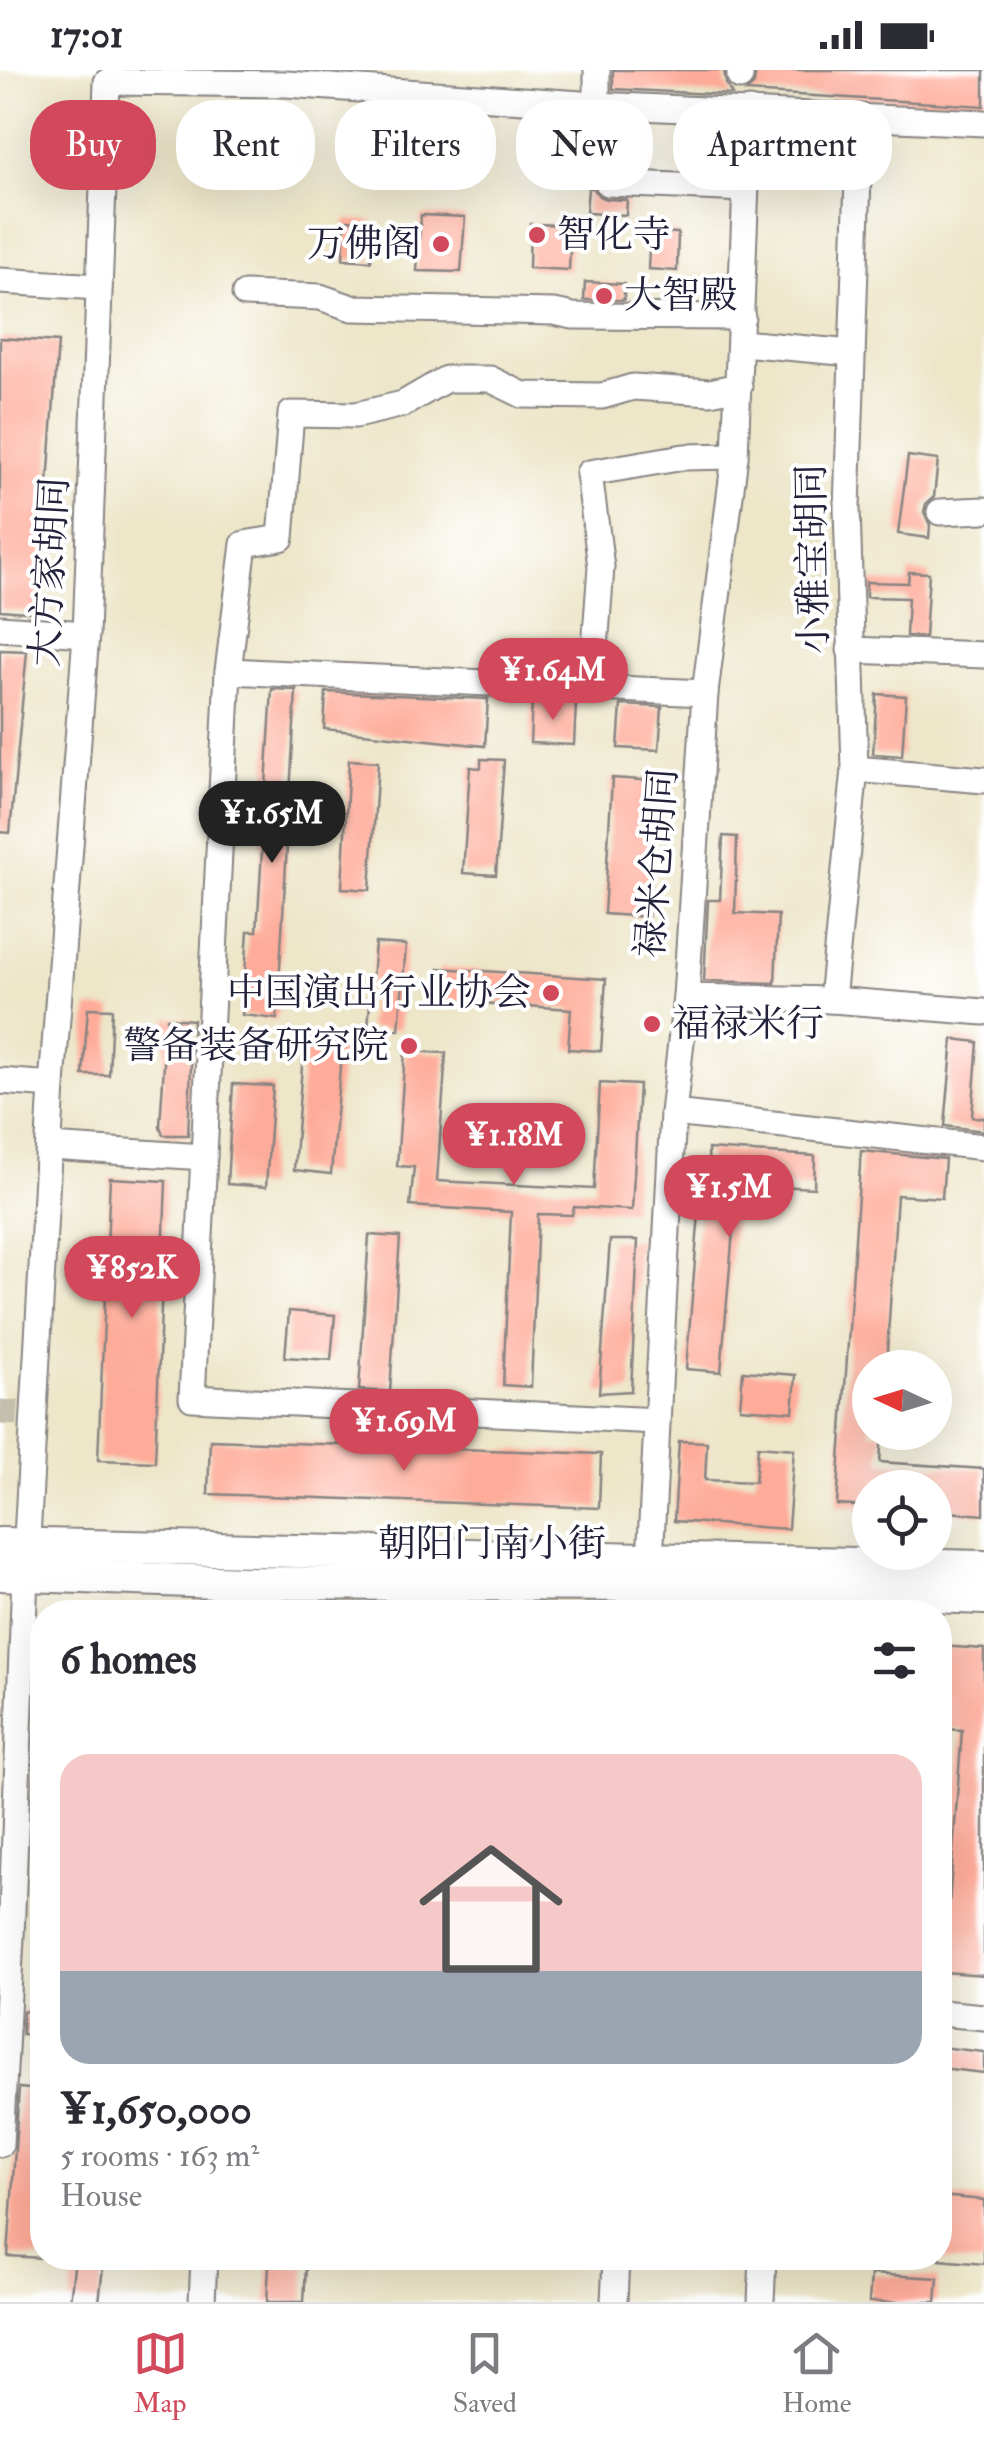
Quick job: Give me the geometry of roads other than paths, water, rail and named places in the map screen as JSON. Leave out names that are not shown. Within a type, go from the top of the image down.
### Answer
[{"type":"main road","name":"朝阳门南小街","points":[[13,1559],[984,1598]]},
{"type":"main road","name":"朝阳门南小街","points":[[13,1559],[242,1598],[646,1586],[984,1568]]},
{"type":"street","points":[[597,70],[597,100]]},
{"type":"street","points":[[372,80],[552,100]]},
{"type":"street","name":"大方家胡同","points":[[0,2144],[12,1938],[13,1559],[50,1147],[86,634],[108,82],[286,84],[372,80]]},
{"type":"street","points":[[892,119],[984,123]]},
{"type":"street","name":"禄米仓胡同","points":[[646,1586],[673,1114],[686,998],[705,694],[734,456],[746,190]]},
{"type":"street","name":"小雅宝胡同","points":[[832,1000],[855,769],[847,508],[858,190]]},
{"type":"street","points":[[0,281],[99,287]]},
{"type":"street","points":[[246,294],[320,297],[352,308],[742,317]]},
{"type":"street","points":[[741,343],[852,353]]},
{"type":"street","points":[[656,1422],[192,1398],[228,671],[244,544],[281,538],[290,414],[356,414],[402,404],[446,380],[490,379],[524,396],[602,396],[633,387],[710,392],[739,386]]},
{"type":"street","points":[[592,689],[601,566],[589,473],[684,457],[734,456]]},
{"type":"street","points":[[940,512],[984,510]]},
{"type":"street","points":[[0,628],[86,634]]},
{"type":"street","points":[[850,650],[984,655]]},
{"type":"street","points":[[228,671],[705,694]]},
{"type":"street","points":[[855,769],[984,780]]},
{"type":"street","points":[[686,998],[832,1000],[984,1012]]},
{"type":"street","points":[[0,1080],[52,1086]]},
{"type":"street","points":[[673,1114],[984,1147]]},
{"type":"street","points":[[50,1147],[204,1157]]},
{"type":"street","points":[[952,2015],[984,2017]]},
{"type":"street","points":[[202,2302],[203,2270]]},
{"type":"street","points":[[614,2302],[615,2270]]},
{"type":"street","points":[[760,2302],[762,2270]]},
{"type":"tunnel","points":[[0,1412],[18,1413]]},
{"type":"place","name":"智化寺","points":[[537,235]]},
{"type":"place","name":"万佛阁","points":[[441,244]]},
{"type":"place","name":"大智殿","points":[[604,296]]},
{"type":"place","name":"中国演出行业协会","points":[[551,993]]},
{"type":"place","name":"福禄米行","points":[[652,1024]]},
{"type":"place","name":"警备装备研究院","points":[[409,1046]]}]
